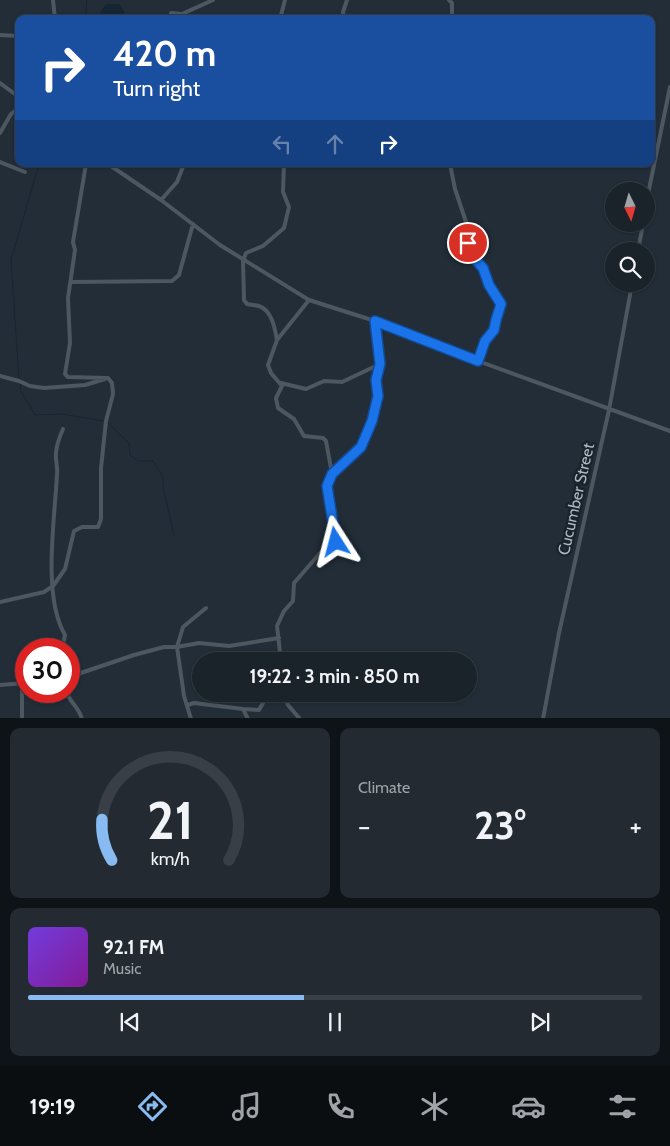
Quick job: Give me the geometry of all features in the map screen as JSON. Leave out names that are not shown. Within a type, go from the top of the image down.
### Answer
[{"type":"street","points":[[53,0],[55,15]]},
{"type":"street","points":[[171,13],[182,14],[212,0]]},
{"type":"street","points":[[281,15],[285,0]]},
{"type":"street","points":[[343,15],[347,0]]},
{"type":"street","points":[[449,0],[452,3],[452,15]]},
{"type":"street","points":[[0,35],[15,36]]},
{"type":"street","points":[[0,83],[15,94]]},
{"type":"street","points":[[655,160],[670,87]]},
{"type":"street","points":[[0,133],[5,121],[15,112]]},
{"type":"street","points":[[0,162],[25,172]]},
{"type":"street","points":[[86,167],[73,242],[75,250],[68,308],[70,343],[65,374],[68,377],[74,378],[108,378]]},
{"type":"street","points":[[112,167],[161,200],[243,261],[291,287],[309,300],[375,321],[609,410],[670,431]]},
{"type":"street","points":[[161,200],[177,182],[183,167]]},
{"type":"street","points":[[277,340],[274,323],[266,310],[260,306],[247,304],[244,300],[243,261],[246,253],[263,246],[284,228],[289,207],[283,192],[284,167]]},
{"type":"street","points":[[451,167],[467,225],[470,252],[483,268],[489,285],[501,304],[494,330],[485,341],[478,361]]},
{"type":"street","points":[[651,182],[654,167]]},
{"type":"street","points":[[71,282],[172,281],[179,275],[193,224]]},
{"type":"street","name":"Cucumber Street","points":[[543,718],[559,632],[609,410],[631,292]]},
{"type":"street","points":[[309,300],[277,340],[268,365],[271,373],[281,383],[306,389],[324,381],[342,382],[380,364]]},
{"type":"street","points":[[280,652],[277,626],[284,610],[293,601],[294,583],[321,552],[336,542],[327,486],[332,474],[361,447],[367,436],[378,396],[376,380],[380,364],[375,321]]},
{"type":"street","points":[[0,376],[30,386],[44,388],[85,385],[108,378]]},
{"type":"street","points":[[0,602],[44,592],[53,586],[65,569],[74,531],[82,527],[98,527],[100,525],[101,468],[106,422],[113,394],[112,383],[108,378]]},
{"type":"street","points":[[281,383],[282,388],[276,398],[276,405],[294,419],[304,436],[323,438],[326,441],[332,474]]},
{"type":"street","points":[[63,429],[58,439],[55,457],[57,475],[53,516],[53,586],[59,624],[65,634],[64,638]]},
{"type":"street","points":[[191,718],[184,696],[177,647],[183,627],[206,608]]},
{"type":"street","points":[[80,673],[164,647],[199,643],[228,646],[279,638]]},
{"type":"street","points":[[0,685],[15,684]]},
{"type":"street","points":[[188,706],[194,704],[259,710],[264,702]]},
{"type":"street","points":[[287,702],[300,718]]},
{"type":"street","points":[[22,718],[23,703]]},
{"type":"street","points":[[72,703],[79,710],[82,718]]},
{"type":"street","points":[[243,709],[248,718]]},
{"type":"water","points":[[106,4],[119,4],[124,11],[124,15],[101,15],[101,11]]},
{"type":"waterway","points":[[85,15],[87,0]]},
{"type":"waterway","points":[[19,379],[11,260],[38,167]]},
{"type":"waterway","points":[[20,383],[21,391],[35,415],[61,414],[104,421]]},
{"type":"waterway","points":[[108,423],[129,443],[130,455],[138,461],[153,461],[163,477],[163,487],[174,535]]},
{"type":"route","points":[[336,542],[327,486],[332,474],[361,447],[372,421],[378,396],[376,380],[380,364],[375,321],[478,361],[483,352],[485,341],[492,335],[497,312],[501,308],[501,304],[489,285],[483,268],[470,252],[468,243]]}]
